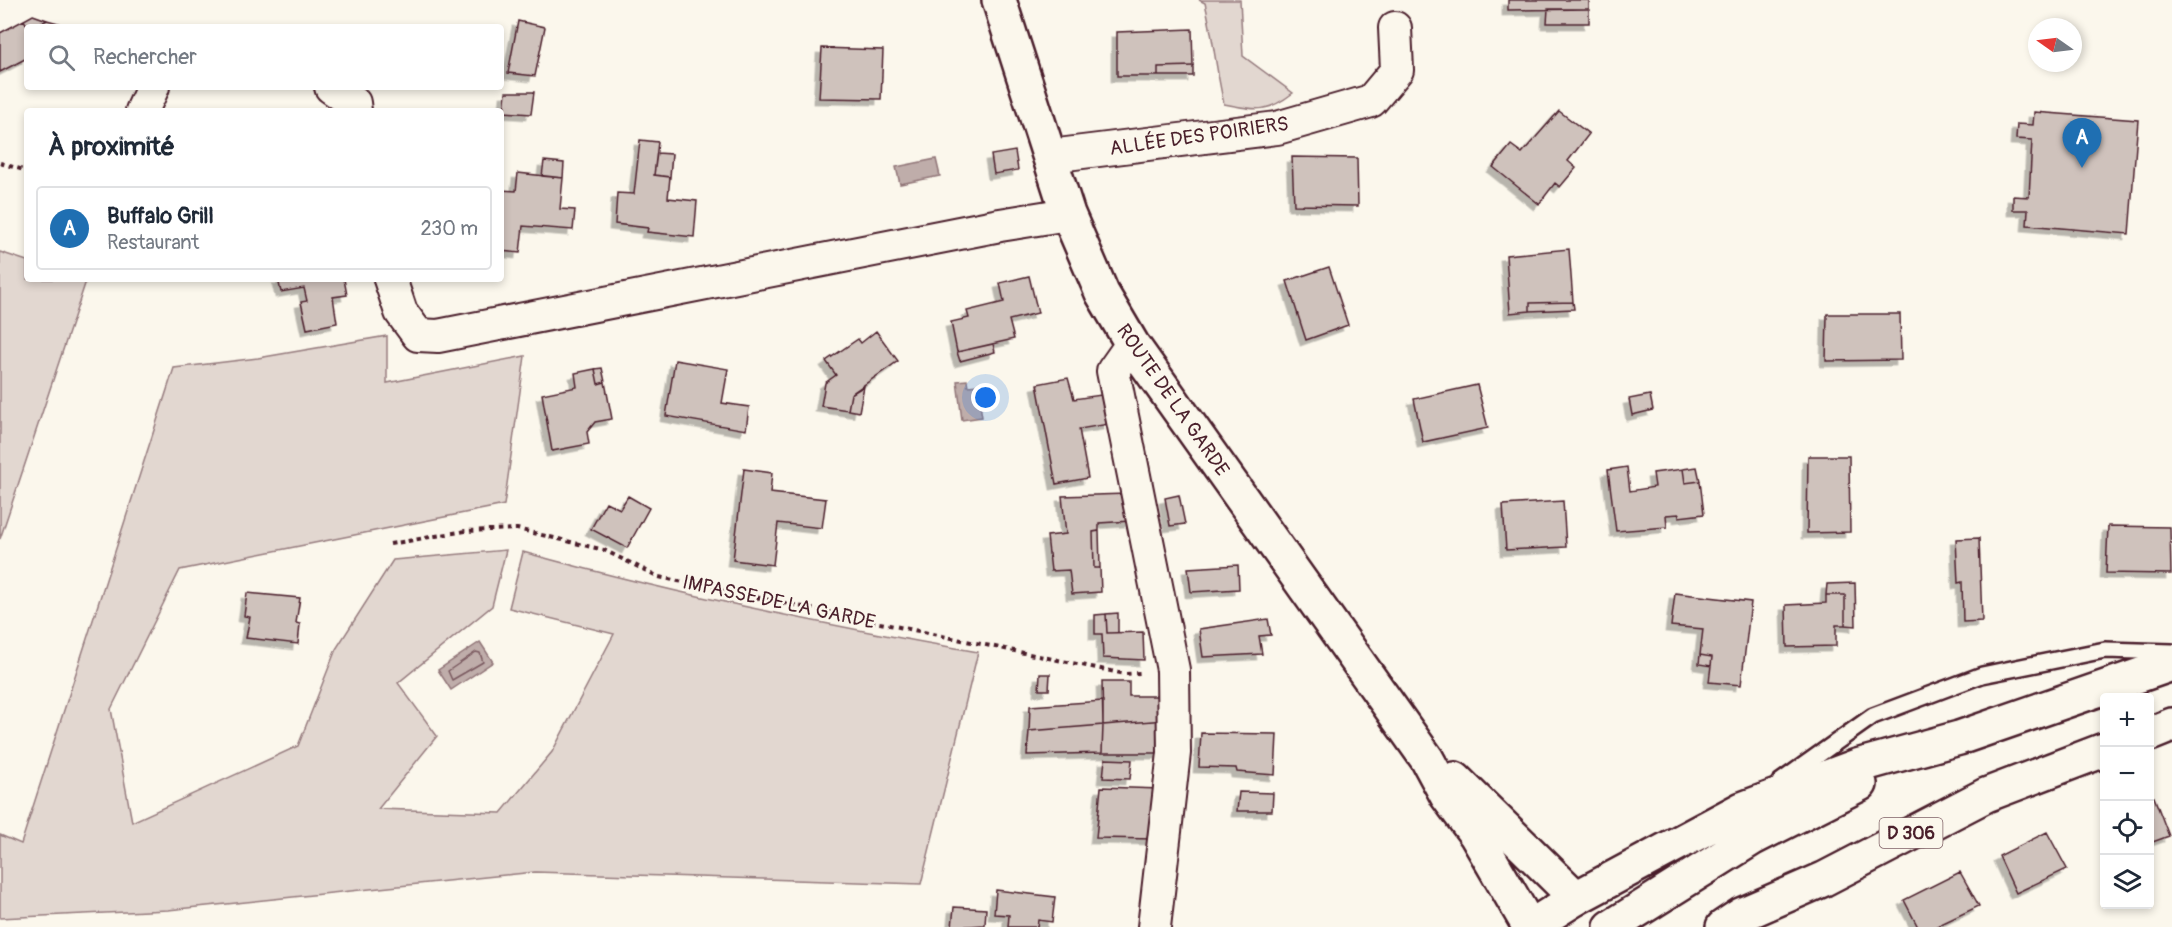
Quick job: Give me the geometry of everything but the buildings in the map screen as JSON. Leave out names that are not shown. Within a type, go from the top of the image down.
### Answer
[{"type":"main road","name":"ROUTE DE LA GARDE","points":[[999,0],[1068,214],[1102,293],[1132,344],[1427,759],[1447,796],[1476,835],[1529,927]]},
{"type":"main road","points":[[1529,927],[1576,898],[1742,809],[1857,765],[1959,738],[2172,664]]},
{"type":"main road","points":[[2154,732],[2172,725]]},
{"type":"main road","points":[[1609,927],[1753,838],[1959,738]]},
{"type":"main road","name":"D 306","points":[[1723,927],[1742,915],[1824,879],[1986,795],[2100,752]]},
{"type":"main road","name":"ROUTE DE LA GARDE","points":[[1427,759],[1462,785],[1512,838],[1609,927]]},
{"type":"street","name":"ALLÉE DES POIRIERS","points":[[1050,156],[1277,128],[1371,101],[1397,70],[1395,28]]},
{"type":"street","points":[[143,108],[152,90]]},
{"type":"street","points":[[335,90],[354,103],[355,108]]},
{"type":"street","points":[[391,282],[401,312],[418,335],[438,336],[1000,225],[1068,214]]},
{"type":"street","points":[[1132,344],[1113,371],[1173,670],[1174,753],[1154,927]]},
{"type":"lane","points":[[1742,809],[1873,717],[1982,675],[2104,650],[2172,652]]},
{"type":"path","points":[[0,164],[24,170]]},
{"type":"path","name":"IMPASSE DE LA GARDE","points":[[390,544],[465,531],[518,529],[604,550],[659,577],[1125,675],[1173,670]]},
{"type":"shaded area","points":[[1199,0],[1240,0],[1243,56],[1293,93],[1284,100],[1260,109],[1224,104],[1205,3]]},
{"type":"shaded area","points":[[0,252],[24,260],[24,282],[86,282],[0,539]]},
{"type":"shaded area","points":[[387,336],[387,383],[525,356],[504,505],[180,570],[111,709],[132,822],[298,746],[336,649],[393,560],[506,550],[492,606],[398,683],[437,736],[378,809],[501,813],[552,752],[614,634],[509,608],[523,552],[636,582],[749,608],[978,652],[921,884],[535,872],[168,910],[0,918],[0,835],[21,844],[174,368],[258,358]]},
{"type":"water","points":[[936,159],[940,176],[900,184],[896,167]]},
{"type":"water","points":[[967,380],[968,386],[977,385],[982,417],[962,420],[957,381]]},
{"type":"water","points":[[480,642],[493,662],[451,690],[438,670]]},
{"type":"place","name":"Buffalo Grill","points":[[2082,168]]}]
